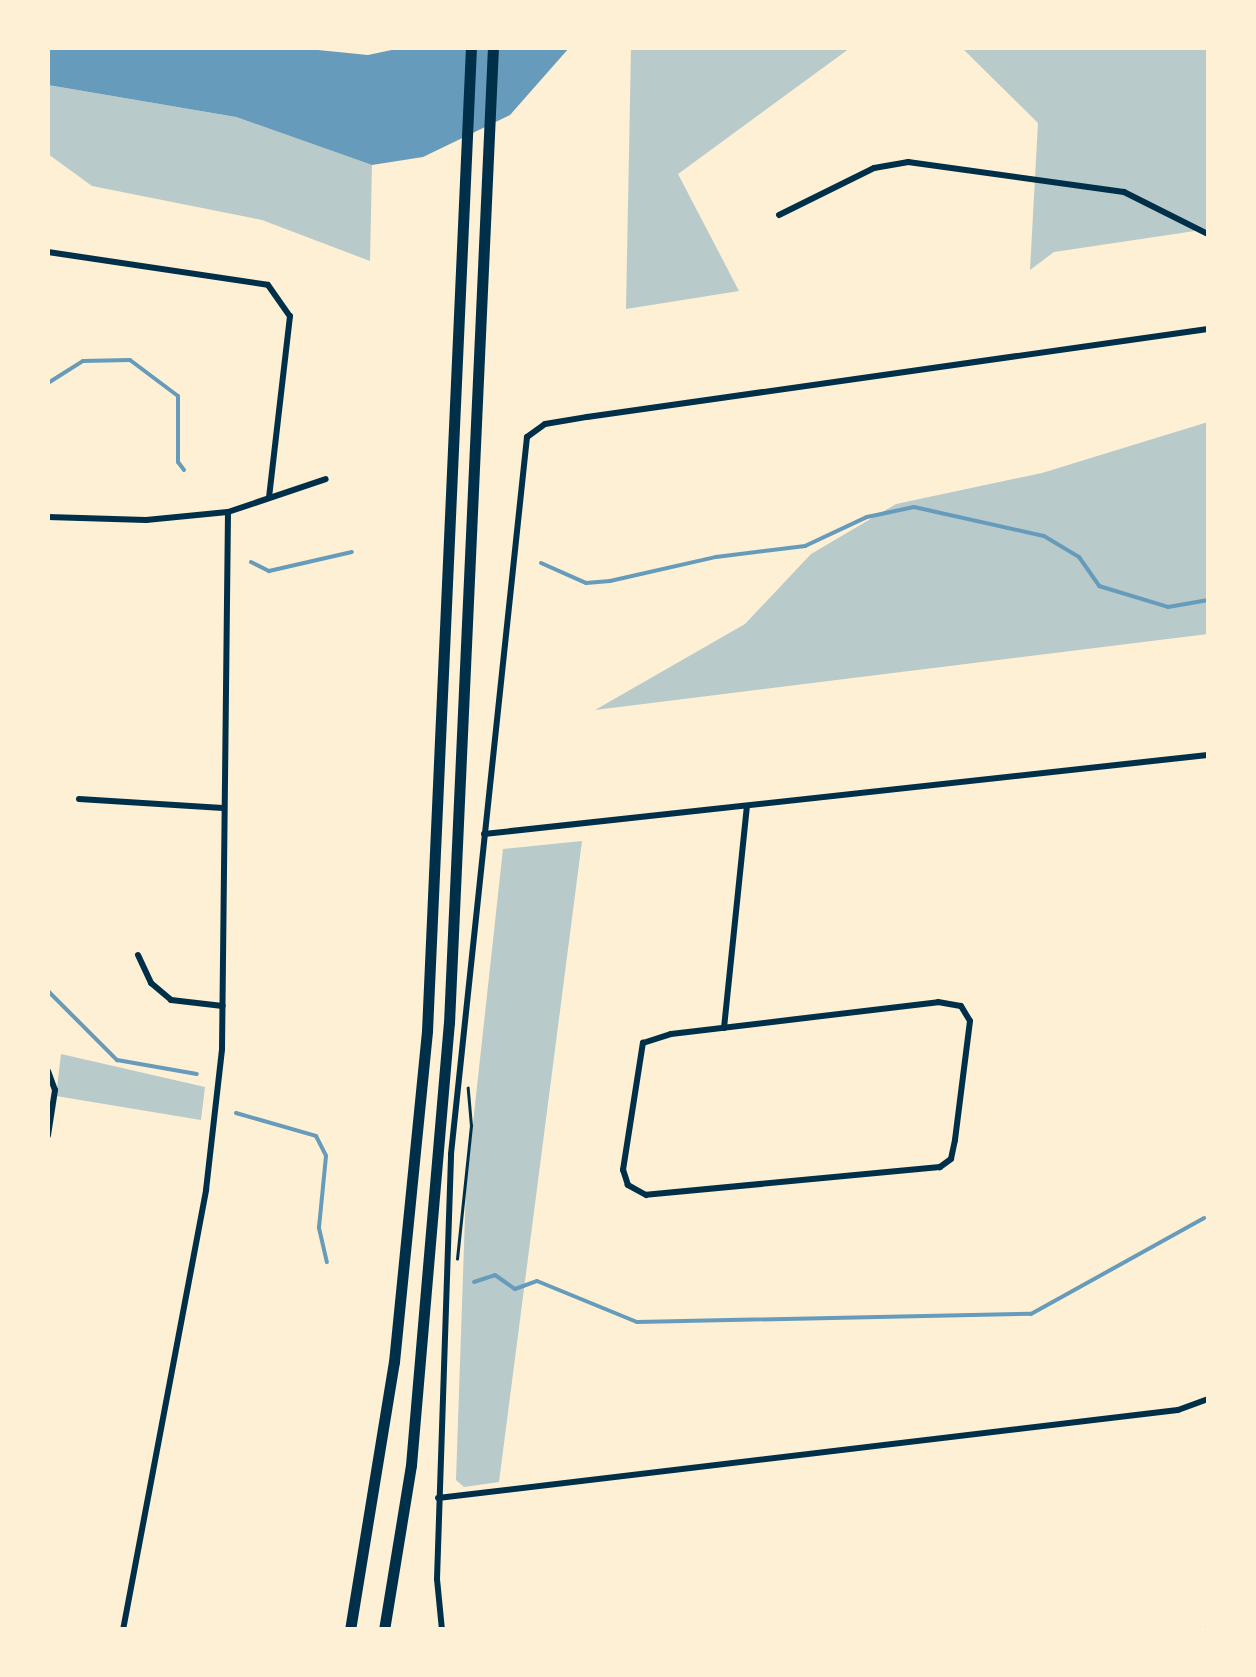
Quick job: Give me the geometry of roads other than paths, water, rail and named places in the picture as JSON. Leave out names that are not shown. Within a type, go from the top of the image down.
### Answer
[{"type":"highway","points":[[350,1630],[394,1362],[424,1067],[465,255],[471,48]]},
{"type":"highway","points":[[384,1630],[410,1465],[449,1023],[493,48]]},
{"type":"street","points":[[779,214],[874,168],[908,162],[1124,192],[1208,234]]},
{"type":"street","points":[[48,252],[268,285],[290,316],[268,497]]},
{"type":"street","points":[[442,1630],[438,1498],[451,1154],[522,455],[528,436],[545,424],[1208,329]]},
{"type":"street","points":[[48,517],[146,520],[228,512],[326,479]]},
{"type":"street","points":[[123,1630],[206,1190],[223,1006],[228,512]]},
{"type":"street","points":[[484,834],[1208,755]]},
{"type":"street","points":[[79,799],[223,808]]},
{"type":"street","points":[[724,1028],[747,807]]},
{"type":"street","points":[[138,955],[152,983],[171,1000],[223,1006]]},
{"type":"street","points":[[938,1002],[961,1006],[970,1029],[951,1159],[924,1171],[638,1195],[623,1170],[638,1053],[656,1037],[724,1028],[938,1002]]},
{"type":"street","points":[[48,1136],[50,1074]]},
{"type":"street","points":[[438,1498],[1163,1412],[1208,1399]]},
{"type":"water","points":[[48,48],[298,48],[368,55],[401,48],[569,48],[510,115],[423,157],[372,165],[236,117],[48,85]]},
{"type":"waterway","points":[[48,383],[83,361],[130,360],[178,396],[178,462],[184,470]]},
{"type":"waterway","points":[[541,563],[586,583],[610,581],[716,557],[805,546],[867,517],[914,507],[1044,536],[1079,557],[1099,586],[1168,607],[1208,600]]},
{"type":"waterway","points":[[251,562],[269,571],[352,552]]},
{"type":"waterway","points":[[48,991],[117,1060],[197,1074]]},
{"type":"waterway","points":[[236,1113],[316,1136],[326,1156],[319,1228],[327,1262]]},
{"type":"waterway","points":[[474,1282],[495,1275],[515,1289],[537,1281],[637,1322],[1031,1314],[1204,1218]]}]
